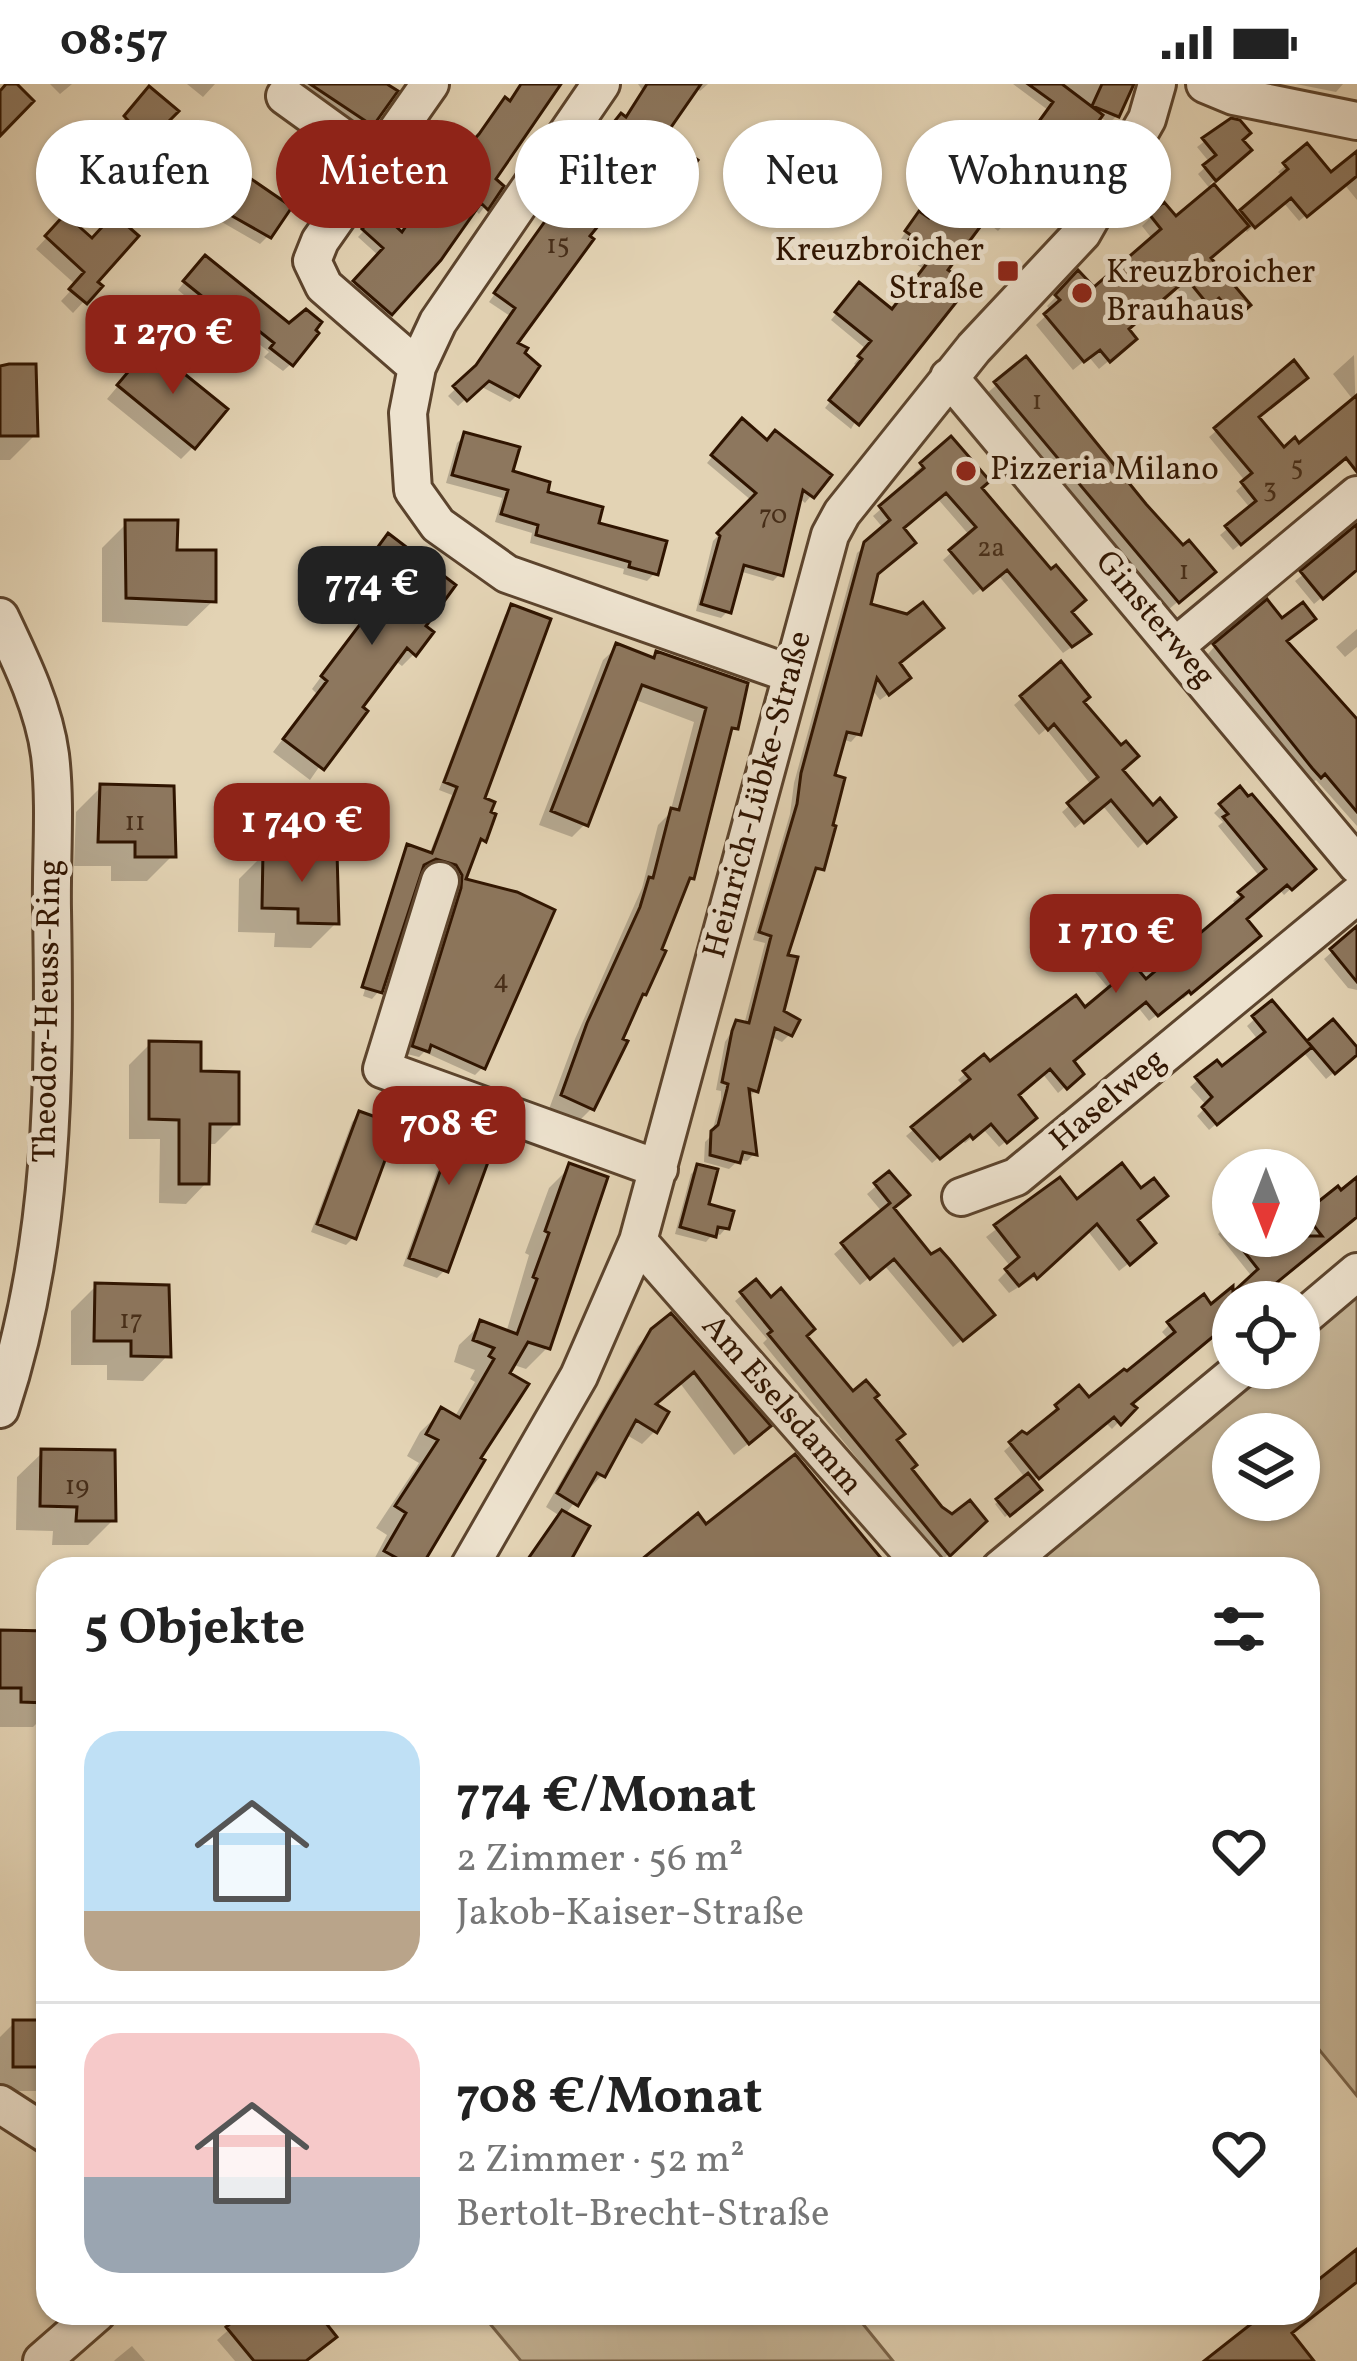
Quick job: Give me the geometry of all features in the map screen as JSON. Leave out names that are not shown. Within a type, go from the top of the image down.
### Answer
[{"type":"street","points":[[404,120],[430,84]]},
{"type":"street","points":[[601,84],[438,322],[417,367],[408,413],[413,490],[438,525],[507,574],[791,674]]},
{"type":"street","name":"Heinrich-Lübke-Straße","points":[[475,1557],[579,1376],[638,1241],[830,535],[842,513],[949,377],[1082,233],[1147,119],[1157,84]]},
{"type":"street","points":[[1205,84],[1234,96],[1357,121]]},
{"type":"street","points":[[284,97],[317,120]]},
{"type":"street","points":[[329,228],[312,261],[324,286],[417,367]]},
{"type":"street","name":"Ginsterweg","points":[[949,377],[1357,865]]},
{"type":"street","points":[[1177,645],[1357,495]]},
{"type":"street","name":"Theodor-Heuss-Ring","points":[[0,617],[21,660],[50,753],[54,1055],[43,1231],[15,1363],[0,1409]]},
{"type":"street","points":[[440,881],[382,1069],[659,1169]]},
{"type":"street","name":"Haselweg","points":[[961,1197],[1016,1178],[1357,895]]},
{"type":"street","name":"Am Eselsdamm","points":[[638,1241],[915,1557]]},
{"type":"street","points":[[1320,1303],[1357,1272]]},
{"type":"street","points":[[1014,1557],[1217,1389]]},
{"type":"street","points":[[0,2104],[36,2127]]},
{"type":"street","points":[[41,2361],[84,2325]]},
{"type":"shaded area","points":[[1357,1284],[1357,2096],[1320,2051],[1320,1557],[1023,1557],[1228,1389],[1320,1389],[1320,1314]]},
{"type":"shaded area","points":[[491,2325],[864,2325],[893,2361],[521,2361]]},
{"type":"building","points":[[6,84],[17,84],[34,101],[0,136],[0,91]]},
{"type":"building","points":[[310,84],[387,84],[398,91],[377,120],[364,120]]},
{"type":"building","points":[[521,84],[561,84],[536,120],[515,120],[515,151],[496,179],[504,186],[491,206],[489,120],[505,97],[510,101]]},
{"type":"building","points":[[647,84],[701,84],[676,120],[615,120],[621,113],[626,117]]},
{"type":"building","points":[[1028,84],[1062,84],[1103,115],[1099,120],[1040,120],[1053,102]]},
{"type":"building","points":[[1102,84],[1134,84],[1119,117],[1092,106]]},
{"type":"building","points":[[149,86],[179,111],[170,120],[128,120],[124,116]]},
{"type":"building","points":[[1231,118],[1240,120],[1251,133],[1243,140],[1252,150],[1216,181],[1203,165],[1216,155],[1202,138]]},
{"type":"building","points":[[1307,143],[1331,172],[1357,151],[1357,176],[1307,217],[1291,198],[1255,228],[1240,210],[1288,169],[1283,163]]},
{"type":"building","points":[[252,180],[276,196],[278,228],[271,238],[252,227]]},
{"type":"building","points":[[1214,184],[1249,226],[1211,258],[1251,305],[1236,318],[1219,298],[1209,306],[1187,279],[1129,329],[1137,339],[1110,362],[1100,350],[1084,362],[1044,314],[1060,300],[1055,295],[1078,270],[1094,287],[1160,228],[1171,228],[1171,210],[1176,216]]},
{"type":"building","points":[[52,228],[81,228],[92,238],[101,228],[130,228],[139,236],[98,282],[103,286],[87,304],[69,289],[84,272],[45,236]]},
{"type":"building","points":[[363,228],[402,232],[405,228],[463,228],[392,315],[353,281],[383,248]]},
{"type":"building","points":[[540,228],[596,228],[590,236],[594,239],[518,343],[528,348],[525,353],[540,366],[519,397],[489,381],[467,401],[453,386],[476,365],[515,308],[494,293]]},
{"type":"building","points":[[979,228],[948,270],[969,286],[859,425],[829,400],[871,341],[835,312],[859,282],[892,309],[928,262],[905,245],[912,236],[905,231]]},
{"type":"building","points":[[205,255],[289,323],[306,309],[322,322],[293,366],[270,348],[274,343],[219,299],[214,306],[183,281]]},
{"type":"building","points":[[150,346],[228,409],[195,449],[117,385]]},
{"type":"building","points":[[1026,356],[1146,504],[1183,545],[1189,540],[1216,572],[1179,603],[994,382]]},
{"type":"building","points":[[1294,360],[1308,378],[1259,417],[1284,447],[1295,437],[1299,443],[1357,395],[1357,472],[1346,458],[1241,545],[1225,526],[1256,501],[1241,482],[1252,473],[1214,428]]},
{"type":"building","points":[[36,364],[38,436],[0,436],[0,366]]},
{"type":"building","points":[[742,418],[767,440],[775,430],[832,475],[814,498],[803,490],[783,576],[744,565],[731,613],[701,604],[717,533],[756,493],[711,455]]},
{"type":"building","points":[[464,432],[520,447],[513,471],[550,482],[548,492],[603,507],[599,523],[667,541],[658,575],[629,567],[630,562],[536,535],[538,525],[501,514],[508,490],[452,475]]},
{"type":"building","points":[[951,436],[990,481],[982,488],[1051,569],[1056,565],[1086,600],[1072,612],[1091,634],[1072,647],[1007,570],[983,590],[949,550],[976,527],[946,493],[904,528],[916,543],[878,574],[871,604],[907,614],[923,602],[944,628],[900,663],[911,678],[889,695],[877,678],[861,735],[847,732],[835,775],[845,778],[836,826],[824,870],[816,868],[788,955],[798,957],[784,1011],[800,1020],[792,1036],[775,1028],[758,1092],[749,1089],[757,1155],[743,1152],[740,1163],[710,1155],[711,1131],[718,1125],[728,1084],[722,1082],[732,1031],[736,1020],[749,1023],[771,936],[759,932],[864,542],[890,520],[879,506],[924,468],[920,463]]},
{"type":"building","points":[[125,520],[178,520],[177,550],[216,550],[216,602],[126,598]]},
{"type":"building","points":[[1357,524],[1357,570],[1323,599],[1300,571]]},
{"type":"building","points":[[388,533],[456,585],[426,626],[434,632],[416,656],[407,648],[324,770],[283,739],[327,681],[321,676],[383,594],[358,574]]},
{"type":"building","points":[[1267,599],[1282,618],[1303,602],[1316,619],[1287,641],[1357,719],[1357,812],[1325,774],[1321,778],[1312,768],[1213,644]]},
{"type":"building","points":[[511,604],[551,619],[485,798],[495,802],[491,812],[496,814],[466,879],[517,892],[555,910],[485,1069],[431,1045],[429,1052],[412,1046],[461,888],[462,875],[456,865],[436,859],[424,865],[382,993],[362,987],[407,844],[432,853],[457,787],[444,782]]},
{"type":"building","points":[[616,643],[654,658],[656,651],[748,683],[694,879],[690,878],[662,949],[666,951],[594,1110],[561,1095],[587,1023],[649,877],[653,878],[671,808],[679,810],[706,708],[642,685],[588,826],[551,811]]},
{"type":"building","points":[[1061,661],[1090,697],[1084,702],[1121,745],[1126,741],[1139,756],[1123,770],[1153,805],[1160,798],[1176,817],[1147,843],[1111,800],[1084,823],[1067,803],[1098,777],[1054,724],[1048,730],[1020,696]]},
{"type":"building","points":[[100,784],[174,786],[176,857],[135,857],[135,842],[98,842]]},
{"type":"building","points":[[1240,786],[1316,869],[1292,890],[1287,885],[1247,919],[1261,936],[1191,994],[1189,991],[1158,1016],[1146,1002],[1074,1061],[1084,1074],[1067,1089],[1050,1069],[1019,1095],[1037,1118],[1007,1143],[991,1124],[940,1159],[911,1127],[970,1079],[963,1071],[984,1054],[990,1061],[1076,995],[1085,1007],[1115,982],[1091,952],[1110,936],[1146,979],[1243,897],[1238,892],[1266,869],[1223,817],[1228,814],[1219,804]]},
{"type":"building","points":[[263,851],[337,852],[339,924],[298,923],[298,909],[262,908]]},
{"type":"building","points":[[1357,926],[1357,982],[1330,949]]},
{"type":"building","points":[[1272,1000],[1312,1047],[1217,1125],[1202,1107],[1212,1097],[1195,1077],[1217,1060],[1222,1066],[1265,1032],[1252,1016]]},
{"type":"building","points":[[1333,1019],[1357,1047],[1357,1055],[1335,1074],[1307,1041]]},
{"type":"building","points":[[149,1041],[201,1042],[201,1071],[239,1072],[239,1124],[210,1124],[209,1184],[179,1184],[179,1120],[149,1119]]},
{"type":"building","points":[[413,1107],[496,1140],[448,1272],[409,1258],[450,1144],[405,1127]]},
{"type":"building","points":[[359,1111],[398,1125],[356,1239],[317,1224]]},
{"type":"building","points":[[569,1163],[608,1177],[550,1349],[528,1342],[510,1373],[529,1384],[481,1458],[485,1460],[427,1557],[395,1557],[384,1551],[406,1513],[395,1506],[438,1440],[426,1434],[441,1407],[460,1418],[494,1359],[489,1356],[494,1348],[473,1340],[480,1320],[517,1334],[537,1279],[533,1277],[549,1233],[545,1231]]},
{"type":"building","points":[[1122,1163],[1141,1188],[1154,1178],[1168,1196],[1138,1220],[1156,1243],[1130,1265],[1097,1224],[1037,1279],[1034,1274],[1019,1286],[1005,1269],[1019,1257],[994,1225],[1060,1177],[1077,1199]]},
{"type":"building","points":[[697,1164],[718,1169],[709,1204],[734,1211],[729,1229],[718,1227],[716,1237],[680,1227]]},
{"type":"building","points":[[889,1171],[910,1195],[894,1208],[931,1254],[940,1249],[995,1315],[963,1341],[894,1259],[870,1279],[841,1243],[890,1203],[874,1183]]},
{"type":"building","points":[[1357,1177],[1357,1217],[1320,1247],[1320,1200],[1338,1186],[1341,1190]]},
{"type":"building","points":[[1248,1257],[1308,1257],[1279,1281],[1245,1281],[1258,1269]]},
{"type":"building","points":[[756,1279],[771,1297],[781,1288],[815,1329],[807,1336],[853,1391],[866,1380],[879,1395],[875,1398],[905,1434],[897,1440],[917,1465],[912,1469],[942,1507],[952,1514],[970,1500],[987,1521],[950,1556],[768,1334],[772,1331],[740,1292]]},
{"type":"building","points":[[95,1283],[169,1285],[171,1357],[131,1356],[131,1341],[94,1341]]},
{"type":"building","points":[[1204,1294],[1211,1304],[1212,1337],[1132,1404],[1137,1408],[1121,1425],[1114,1417],[1039,1479],[1009,1442],[1058,1409],[1055,1405],[1079,1385],[1089,1397],[1127,1371],[1175,1332],[1167,1322]]},
{"type":"building","points":[[671,1313],[771,1426],[749,1444],[694,1372],[656,1404],[669,1412],[657,1433],[636,1420],[605,1477],[597,1473],[578,1506],[557,1493],[651,1329]]},
{"type":"building","points":[[41,1449],[115,1450],[116,1521],[76,1521],[77,1507],[40,1506]]},
{"type":"building","points":[[795,1454],[880,1557],[645,1557],[698,1513],[706,1524]]},
{"type":"building","points":[[1028,1473],[1042,1490],[1010,1516],[996,1499]]},
{"type":"building","points":[[562,1510],[590,1526],[573,1557],[529,1557]]},
{"type":"building","points":[[0,1630],[36,1631],[36,1703],[21,1702],[21,1688],[0,1688]]},
{"type":"building","points":[[13,2020],[36,2020],[36,2067],[13,2067]]},
{"type":"building","points":[[1357,2249],[1357,2282],[1320,2311],[1320,2278]]},
{"type":"building","points":[[328,2325],[337,2337],[306,2361],[254,2361],[226,2327]]},
{"type":"building","points":[[1250,2325],[1302,2325],[1292,2333],[1314,2361],[1204,2361]]},
{"type":"place","name":"Kreuzbroicher Straße","points":[[1008,271]]},
{"type":"place","name":"Kreuzbroicher Brauhaus","points":[[1082,293]]},
{"type":"place","name":"Pizzeria Milano","points":[[966,471]]}]
